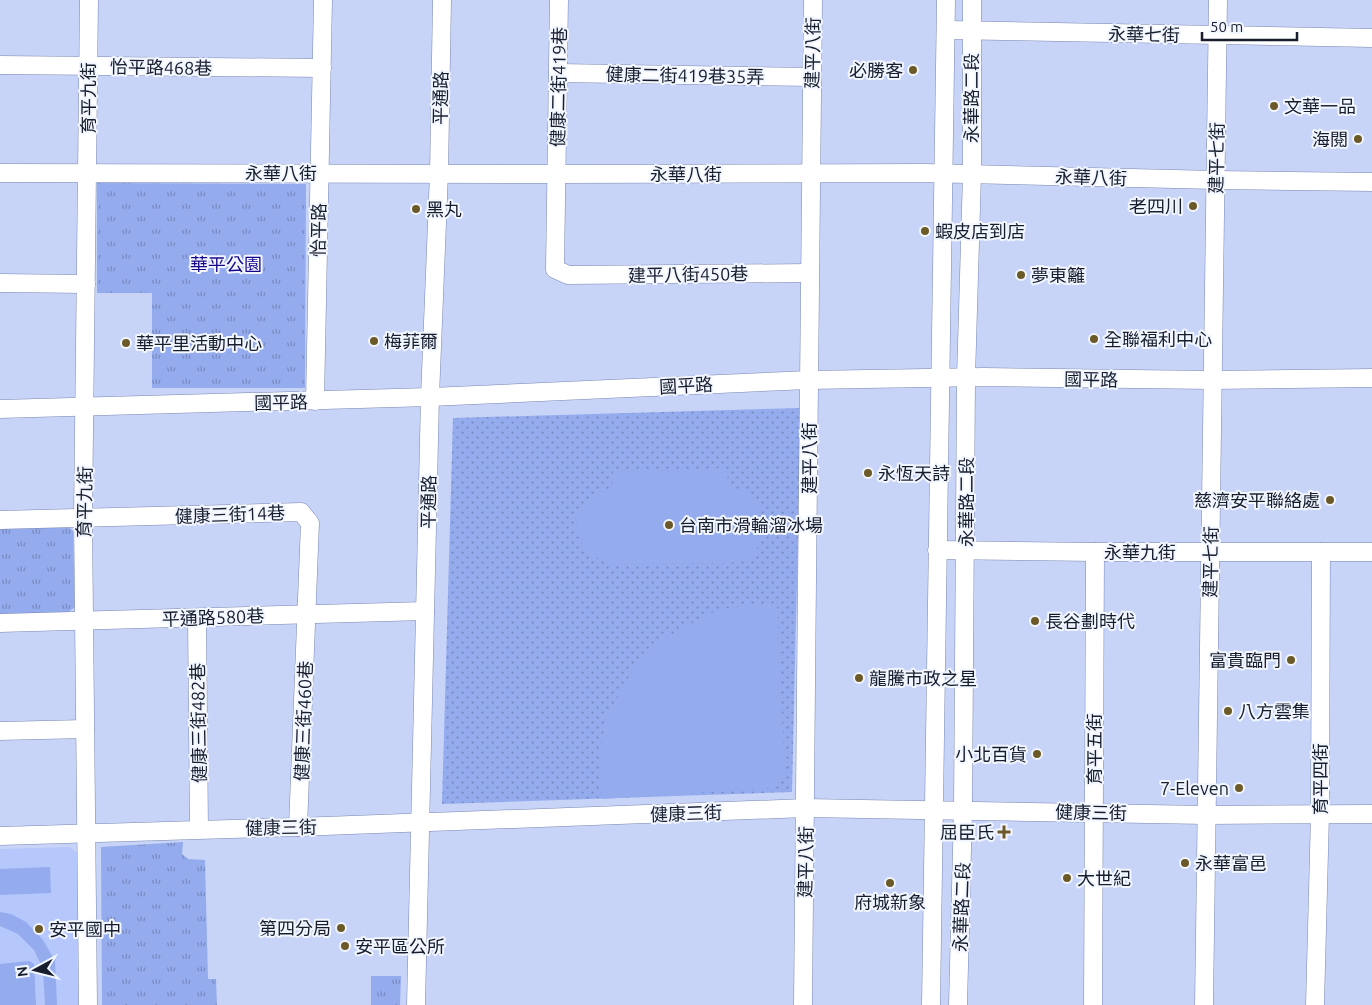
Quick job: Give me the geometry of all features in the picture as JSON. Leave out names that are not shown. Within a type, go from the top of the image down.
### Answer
[{"type":"street","name":"育平九街","points":[[88,1005],[83,518],[86,407],[89,0]]},
{"type":"street","name":"怡平路","points":[[315,401],[323,0]]},
{"type":"street","name":"平通路","points":[[416,1005],[430,397],[439,174],[442,0]]},
{"type":"street","name":"健康二街419巷","points":[[559,0],[555,269],[568,275]]},
{"type":"street","name":"建平八街","points":[[802,1005],[806,808],[809,273],[813,0]]},
{"type":"street","name":"永華路二段","points":[[931,1005],[946,0]]},
{"type":"street","name":"永華路二段","points":[[958,1005],[964,810],[966,378],[972,174],[972,0]]},
{"type":"street","name":"建平七街","points":[[1204,1005],[1218,0]]},
{"type":"street","name":"永華七街","points":[[946,30],[1372,38]]},
{"type":"street","name":"怡平路468巷","points":[[0,65],[322,68]]},
{"type":"street","name":"健康二街419巷35弄","points":[[558,73],[812,77]]},
{"type":"street","name":"永華八街","points":[[0,173],[943,173],[1372,182]]},
{"type":"street","name":"建平八街450巷","points":[[568,275],[809,273]]},
{"type":"street","points":[[0,283],[86,284]]},
{"type":"street","name":"國平路","points":[[0,409],[430,397],[809,380],[940,378],[1212,380],[1372,378]]},
{"type":"street","name":"健康三街14巷","points":[[83,518],[301,512],[310,523],[307,614]]},
{"type":"street","points":[[0,520],[83,518]]},
{"type":"street","name":"永華九街","points":[[937,550],[1372,552]]},
{"type":"street","name":"育平五街","points":[[1093,1005],[1095,552]]},
{"type":"street","name":"育平四街","points":[[1315,1005],[1320,814],[1321,552]]},
{"type":"street","name":"平通路580巷","points":[[0,623],[425,611]]},
{"type":"street","name":"健康三街460巷","points":[[298,827],[307,614]]},
{"type":"street","name":"健康三街482巷","points":[[197,618],[199,829]]},
{"type":"street","points":[[0,731],[85,729]]},
{"type":"street","name":"健康三街","points":[[0,836],[420,823],[806,808],[1206,814],[1372,814]]},
{"type":"shaded area","name":"安平國中","points":[[70,847],[77,853],[78,1005],[0,1005],[0,849]]},
{"type":"green space","name":"華平公園","points":[[97,183],[306,184],[305,388],[152,388],[152,293],[97,293]]},
{"type":"green space","points":[[801,408],[792,792],[442,804],[453,418]]},
{"type":"green space","name":"台南市滑輪溜冰場","points":[[726,468],[729,487],[751,493],[760,506],[763,537],[753,557],[730,563],[612,564],[588,554],[577,534],[576,515],[593,494],[612,489],[613,472]]},
{"type":"green space","points":[[68,526],[73,531],[75,607],[67,613],[0,615],[0,528]]},
{"type":"green space","points":[[777,603],[785,778],[775,788],[602,799],[601,750],[605,720],[637,662],[659,641],[719,609]]},
{"type":"green space","points":[[183,842],[182,854],[188,859],[205,860],[208,979],[216,979],[217,1005],[102,1005],[101,847]]},
{"type":"green space","points":[[50,867],[51,893],[0,895],[0,869]]},
{"type":"green space","points":[[0,912],[11,914],[26,922],[43,940],[55,961],[57,1005],[45,1005],[43,969],[34,950],[18,934],[0,926]]},
{"type":"green space","points":[[29,961],[34,964],[36,1005],[0,1005],[0,964]]},
{"type":"green space","points":[[371,976],[401,976],[400,1005],[371,1005]]},
{"type":"place","name":"必勝客","points":[[913,70]]},
{"type":"place","name":"文華一品","points":[[1274,106]]},
{"type":"place","name":"海閱","points":[[1358,139]]},
{"type":"place","name":"老四川","points":[[1193,206]]},
{"type":"place","name":"黑丸","points":[[416,209]]},
{"type":"place","name":"蝦皮店到店","points":[[925,231]]},
{"type":"place","name":"夢東籬","points":[[1021,275]]},
{"type":"place","name":"全聯福利中心","points":[[1094,339]]},
{"type":"place","name":"梅菲爾","points":[[374,341]]},
{"type":"place","name":"華平里活動中心","points":[[126,343]]},
{"type":"place","name":"永恆天詩","points":[[868,473]]},
{"type":"place","name":"慈濟安平聯絡處","points":[[1330,500]]},
{"type":"place","name":"台南市滑輪溜冰場","points":[[669,525]]},
{"type":"place","name":"長谷劃時代","points":[[1035,621]]},
{"type":"place","name":"富貴臨門","points":[[1291,660]]},
{"type":"place","name":"龍騰市政之星","points":[[859,678]]},
{"type":"place","name":"八方雲集","points":[[1228,711]]},
{"type":"place","name":"小北百貨","points":[[1037,754]]},
{"type":"place","name":"7-Eleven","points":[[1239,788]]},
{"type":"place","name":"屈臣氏","points":[[1004,832]]},
{"type":"place","name":"永華富邑","points":[[1185,863]]},
{"type":"place","name":"大世紀","points":[[1067,878]]},
{"type":"place","name":"府城新象","points":[[890,883]]},
{"type":"place","name":"第四分局","points":[[341,928]]},
{"type":"place","name":"安平國中","points":[[39,929]]},
{"type":"place","name":"安平區公所","points":[[345,946]]}]
